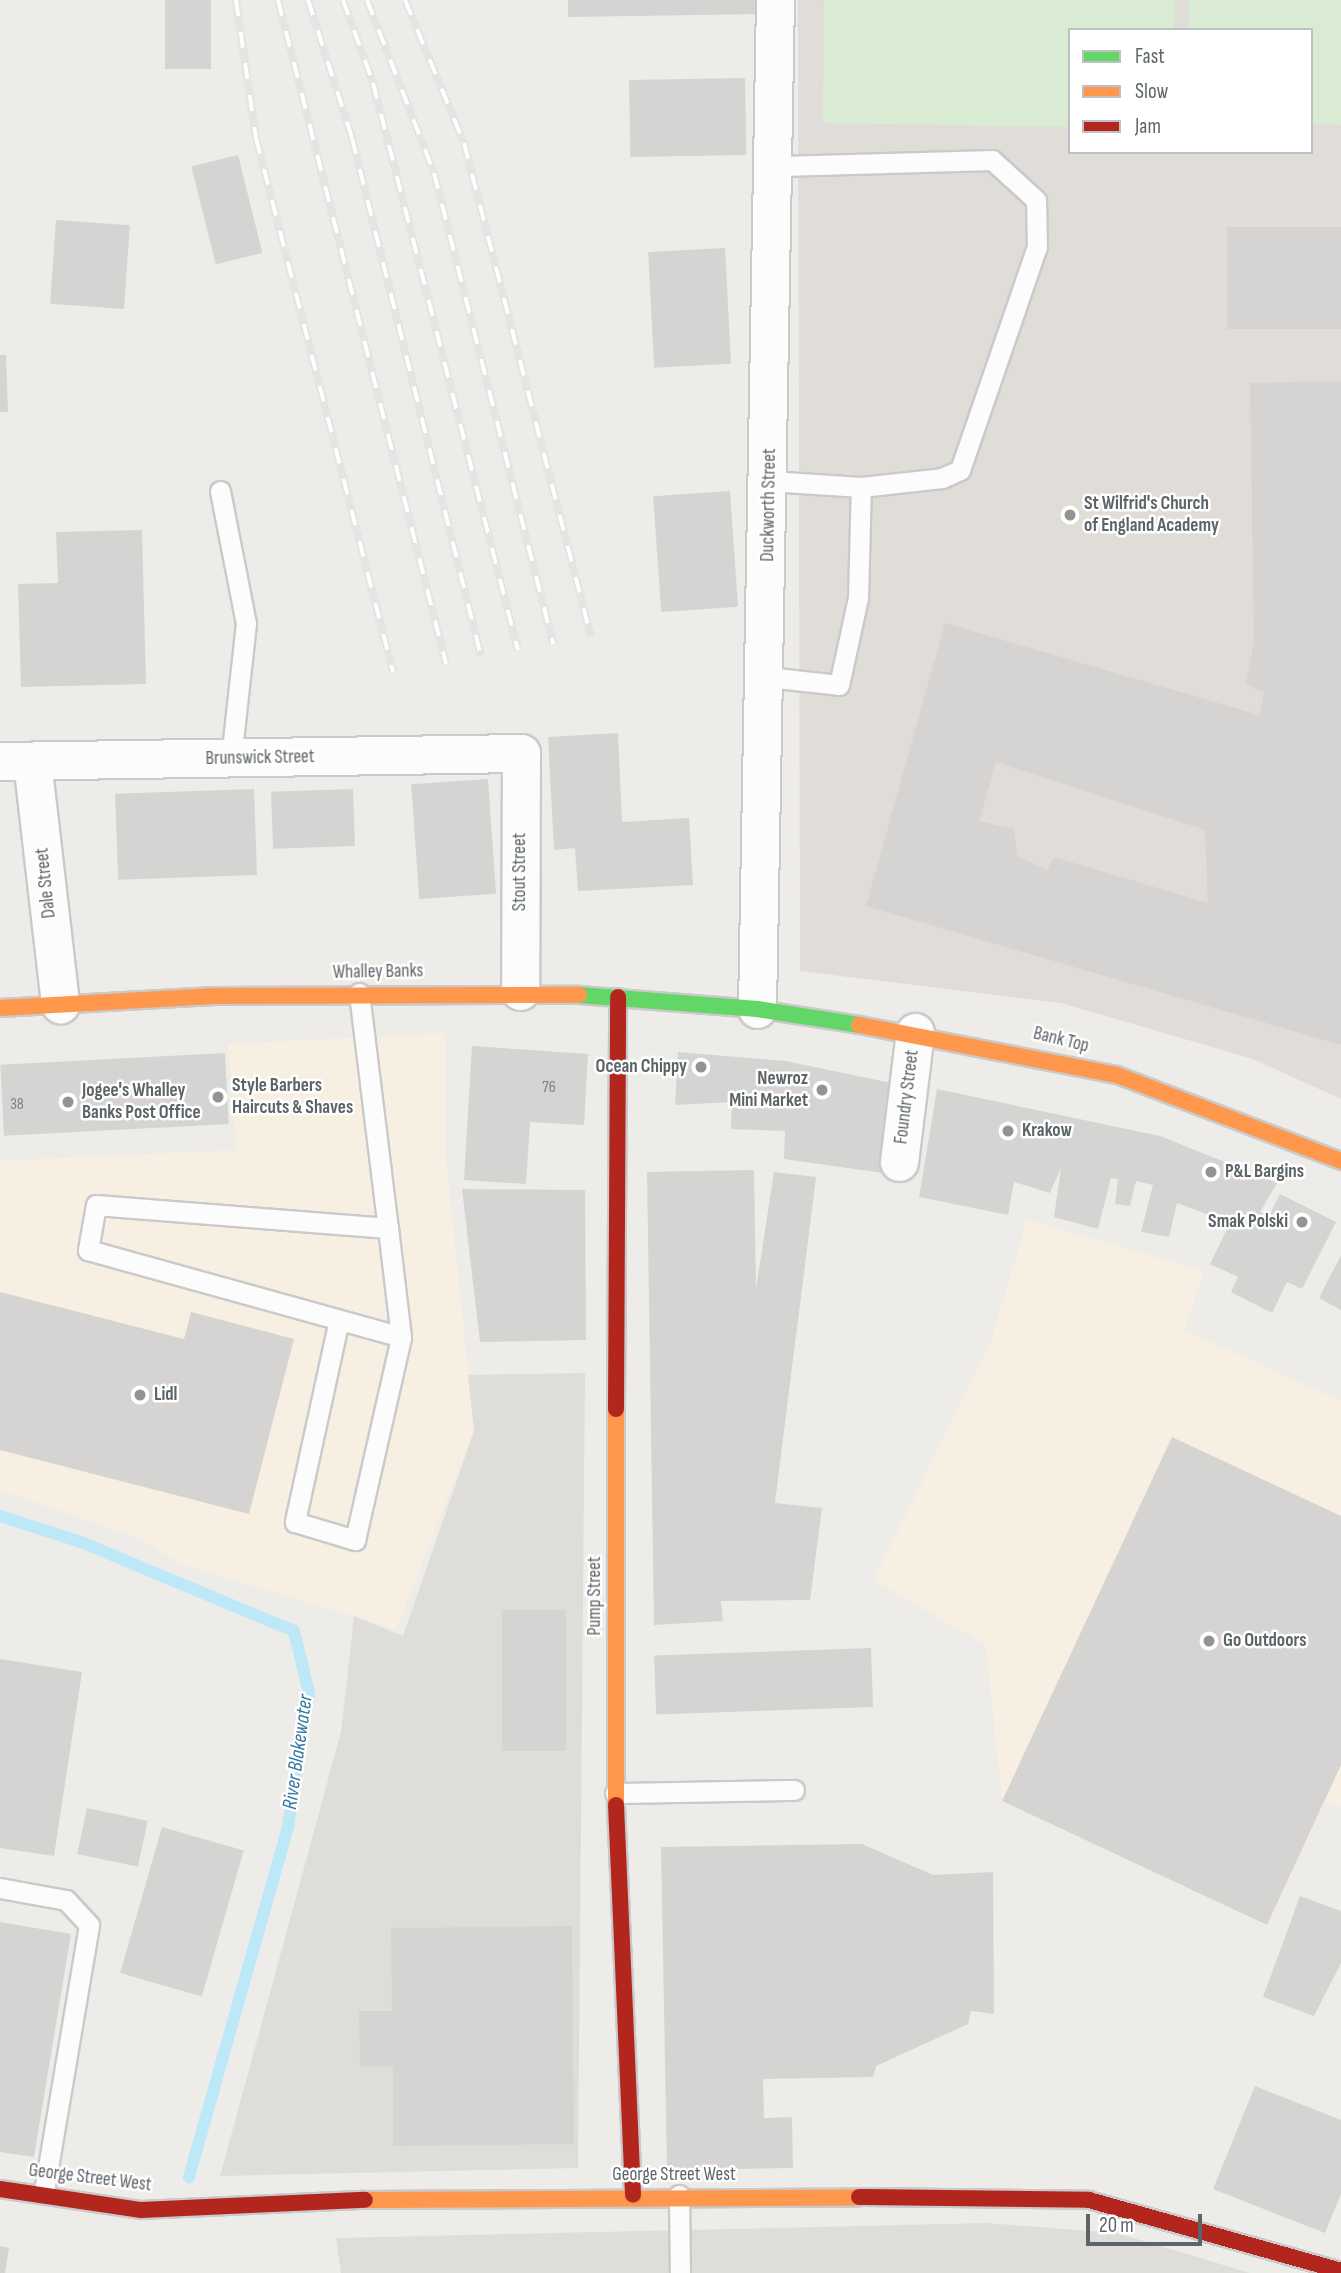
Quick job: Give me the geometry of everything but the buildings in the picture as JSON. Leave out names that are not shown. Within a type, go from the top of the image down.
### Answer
[{"type":"street","name":"Duckworth Street","points":[[757,1009],[767,677],[775,0]]},
{"type":"street","name":"Brunswick Street","points":[[16,761],[521,753]]},
{"type":"street","name":"Stout Street","points":[[520,991],[521,753]]},
{"type":"street","name":"Dale Street","points":[[16,761],[60,1004]]},
{"type":"street","name":"Whalley Banks","points":[[0,1009],[60,1004],[359,993],[520,991],[618,996],[757,1009]]},
{"type":"street","name":"Pump Street","points":[[618,996],[615,1793],[633,2195]]},
{"type":"street","name":"Bank Top","points":[[757,1009],[915,1032],[1117,1075],[1341,1161]]},
{"type":"street","name":"Foundry Street","points":[[899,1162],[915,1032]]},
{"type":"street","name":"George Street West","points":[[0,2189],[44,2191],[141,2210],[221,2202],[633,2195],[1089,2200],[1341,2272]]},
{"type":"lane","points":[[769,481],[861,487],[942,478],[960,470],[1037,247],[1036,200],[992,160],[772,166]]},
{"type":"lane","points":[[767,677],[839,685],[858,598],[861,487]]},
{"type":"lane","points":[[220,491],[246,623],[231,758]]},
{"type":"lane","points":[[338,1324],[295,1522],[355,1540],[401,1337],[359,993]]},
{"type":"lane","points":[[388,1228],[96,1205],[88,1250],[338,1324],[401,1337]]},
{"type":"lane","points":[[615,1793],[794,1790]]},
{"type":"lane","points":[[0,1888],[66,1900],[89,1925],[44,2191]]},
{"type":"lane","points":[[680,2195],[680,2273]]},
{"type":"shaded area","name":"St Wilfrid's Church of England Academy","points":[[798,0],[1341,0],[1341,1099],[1253,1059],[1061,1003],[800,971]]},
{"type":"shaded area","points":[[445,1033],[445,1147],[474,1431],[396,1629],[181,1564],[139,1538],[0,1490],[0,1161],[237,1150],[228,1044]]},
{"type":"shaded area","points":[[1027,1220],[1204,1271],[1184,1330],[1341,1401],[1341,1807],[1324,1803],[1267,1925],[1002,1801],[986,1645],[874,1580],[991,1341]]},
{"type":"shaded area","points":[[585,1373],[578,2168],[220,2176],[341,1732],[354,1616],[403,1636],[474,1431],[468,1375]]},
{"type":"shaded area","points":[[987,2223],[1117,2233],[1250,2273],[341,2273],[336,2238]]},
{"type":"green space","points":[[824,0],[1175,0],[1174,28],[1068,28],[1068,127],[823,123]]},
{"type":"green space","points":[[1189,0],[1341,0],[1341,125],[1313,124],[1313,28],[1189,28]]},
{"type":"waterway","name":"River Blakewater","points":[[0,1516],[81,1542],[294,1631],[309,1693],[288,1827],[189,2177]]},
{"type":"railway","points":[[236,0],[256,138],[393,672]]},
{"type":"railway","points":[[278,0],[446,664]]},
{"type":"railway","points":[[308,0],[352,138],[481,656]]},
{"type":"railway","points":[[343,0],[373,83],[518,650]]},
{"type":"railway","points":[[367,0],[434,173],[553,644]]},
{"type":"railway","points":[[405,0],[464,143],[591,637]]},
{"type":"traffic: fast","points":[[579,995],[757,1009],[859,1025]]},
{"type":"traffic: slow","points":[[0,1008],[214,996],[579,995]]},
{"type":"traffic: slow","points":[[859,1025],[1117,1075],[1341,1161]]},
{"type":"traffic: slow","points":[[616,1409],[616,1805]]},
{"type":"traffic: slow","points":[[365,2200],[859,2197]]},
{"type":"traffic: jam","points":[[616,1409],[618,997]]},
{"type":"traffic: jam","points":[[616,1805],[633,2195]]},
{"type":"traffic: jam","points":[[0,2189],[141,2210],[365,2200]]},
{"type":"traffic: jam","points":[[859,2197],[1089,2200],[1341,2271]]},
{"type":"place","name":"St Wilfrid's Church of England Academy","points":[[1070,515]]},
{"type":"place","name":"Ocean Chippy","points":[[701,1067]]},
{"type":"place","name":"Newroz Mini Market","points":[[822,1090]]},
{"type":"place","name":"Style Barbers Haircuts & Shaves","points":[[218,1097]]},
{"type":"place","name":"Jogee's Whalley Banks Post Office","points":[[68,1102]]},
{"type":"place","name":"Krakow","points":[[1008,1131]]},
{"type":"place","name":"P&L Bargins","points":[[1211,1172]]},
{"type":"place","name":"Smak Polski","points":[[1302,1222]]},
{"type":"place","name":"Lidl","points":[[140,1395]]},
{"type":"place","name":"Go Outdoors","points":[[1209,1641]]}]
